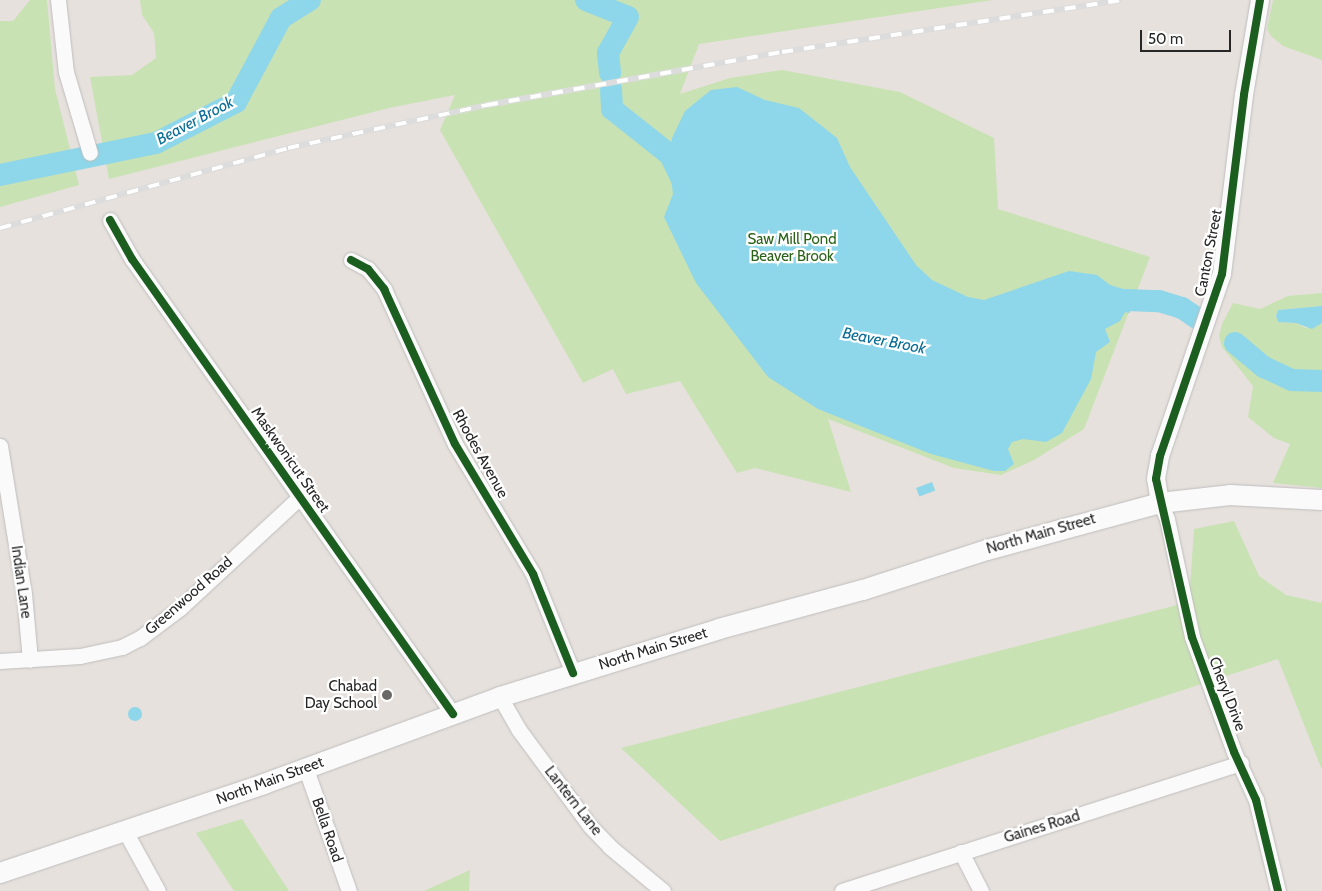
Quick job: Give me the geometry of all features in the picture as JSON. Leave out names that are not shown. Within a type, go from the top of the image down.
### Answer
[{"type":"main road","name":"North Main Street","points":[[0,873],[306,769],[452,714],[572,673],[863,590],[978,552],[1160,503],[1230,495],[1322,500]]},
{"type":"street","points":[[58,0],[66,72],[90,153]]},
{"type":"street","name":"Canton Street","points":[[1160,503],[1156,479],[1160,456],[1222,274],[1244,95],[1260,0]]},
{"type":"street","name":"Maskwonicut Street","points":[[110,220],[132,259],[452,714]]},
{"type":"street","name":"Rhodes Avenue","points":[[351,260],[363,264],[384,289],[455,444],[533,574],[572,673]]},
{"type":"street","name":"Indian Lane","points":[[0,446],[24,594],[30,660]]},
{"type":"street","name":"Greenwood Road","points":[[0,661],[101,653],[140,638],[180,608],[300,497]]},
{"type":"street","name":"Cheryl Drive","points":[[1160,503],[1167,519],[1192,637],[1256,800],[1278,891]]},
{"type":"street","name":"Lantern Lane","points":[[500,697],[544,765],[590,826],[610,847],[663,891]]},
{"type":"street","name":"Gaines Road","points":[[842,891],[1241,763]]},
{"type":"street","name":"Bella Road","points":[[306,769],[349,891]]},
{"type":"street","points":[[125,831],[158,891]]},
{"type":"street","points":[[961,852],[981,891]]},
{"type":"green space","points":[[30,0],[47,0],[55,89],[79,185],[0,207],[0,21],[13,21]]},
{"type":"green space","name":"Saw Mill Pond Beaver Brook","points":[[140,0],[993,0],[699,44],[680,94],[730,78],[782,70],[900,92],[994,138],[998,209],[1150,257],[1084,429],[1034,460],[1001,475],[954,468],[828,419],[851,492],[755,468],[737,473],[680,381],[626,394],[613,369],[583,383],[440,130],[455,95],[389,108],[109,179],[90,77],[132,75],[156,58],[154,33],[142,15]]},
{"type":"green space","points":[[1273,0],[1322,0],[1322,60],[1283,46],[1271,36],[1267,29]]},
{"type":"green space","points":[[1322,293],[1322,306],[1278,310],[1276,316],[1278,322],[1296,323],[1306,328],[1322,323],[1322,488],[1273,483],[1290,444],[1274,438],[1248,417],[1253,386],[1222,347],[1219,336],[1222,324],[1233,303],[1260,309],[1288,296]]},
{"type":"green space","points":[[1234,521],[1259,576],[1286,595],[1322,603],[1322,770],[1278,659],[720,841],[621,748],[1189,602],[1194,529]]},
{"type":"green space","points":[[242,819],[289,891],[234,891],[196,833]]},
{"type":"green space","points":[[470,870],[469,891],[424,891]]},
{"type":"water","points":[[737,87],[765,100],[799,108],[837,138],[850,167],[916,265],[932,280],[968,297],[984,300],[1069,271],[1097,275],[1110,285],[1130,291],[1130,313],[1125,312],[1120,321],[1105,329],[1110,342],[1096,352],[1091,379],[1062,433],[1046,442],[1023,439],[1012,442],[1008,449],[1014,464],[1005,471],[994,471],[931,454],[818,409],[768,377],[696,283],[664,217],[673,194],[669,163],[672,138],[685,111],[711,90]]},
{"type":"water","points":[[1322,306],[1322,323],[1312,329],[1296,323],[1278,322],[1276,316],[1278,310]]},
{"type":"water","points":[[932,482],[935,490],[919,496],[916,488]]},
{"type":"water","points":[[132,707],[138,707],[142,714],[138,721],[132,721],[128,717],[128,711]]},
{"type":"waterway","name":"Beaver Brook","points":[[0,175],[156,143],[236,102],[281,18],[310,0]]},
{"type":"waterway","name":"Beaver Brook","points":[[586,0],[628,17],[608,53],[610,73]]},
{"type":"waterway","name":"Beaver Brook","points":[[611,89],[612,109],[670,155],[683,182]]},
{"type":"waterway","name":"Beaver Brook","points":[[1104,310],[1126,300],[1159,301],[1182,308],[1197,318]]},
{"type":"waterway","name":"Beaver Brook","points":[[1235,343],[1264,367],[1292,380],[1322,381]]},
{"type":"railway","points":[[0,228],[288,148],[487,105],[782,52],[1121,0]]},
{"type":"cycle path","points":[[1260,0],[1244,95],[1222,274],[1160,456],[1156,479],[1192,637],[1234,752],[1256,800],[1278,891]]},
{"type":"cycle path","points":[[110,220],[132,259],[453,714]]},
{"type":"cycle path","points":[[351,260],[368,269],[384,289],[455,444],[533,574],[573,673]]},
{"type":"place","name":"Chabad Day School","points":[[387,695]]}]
